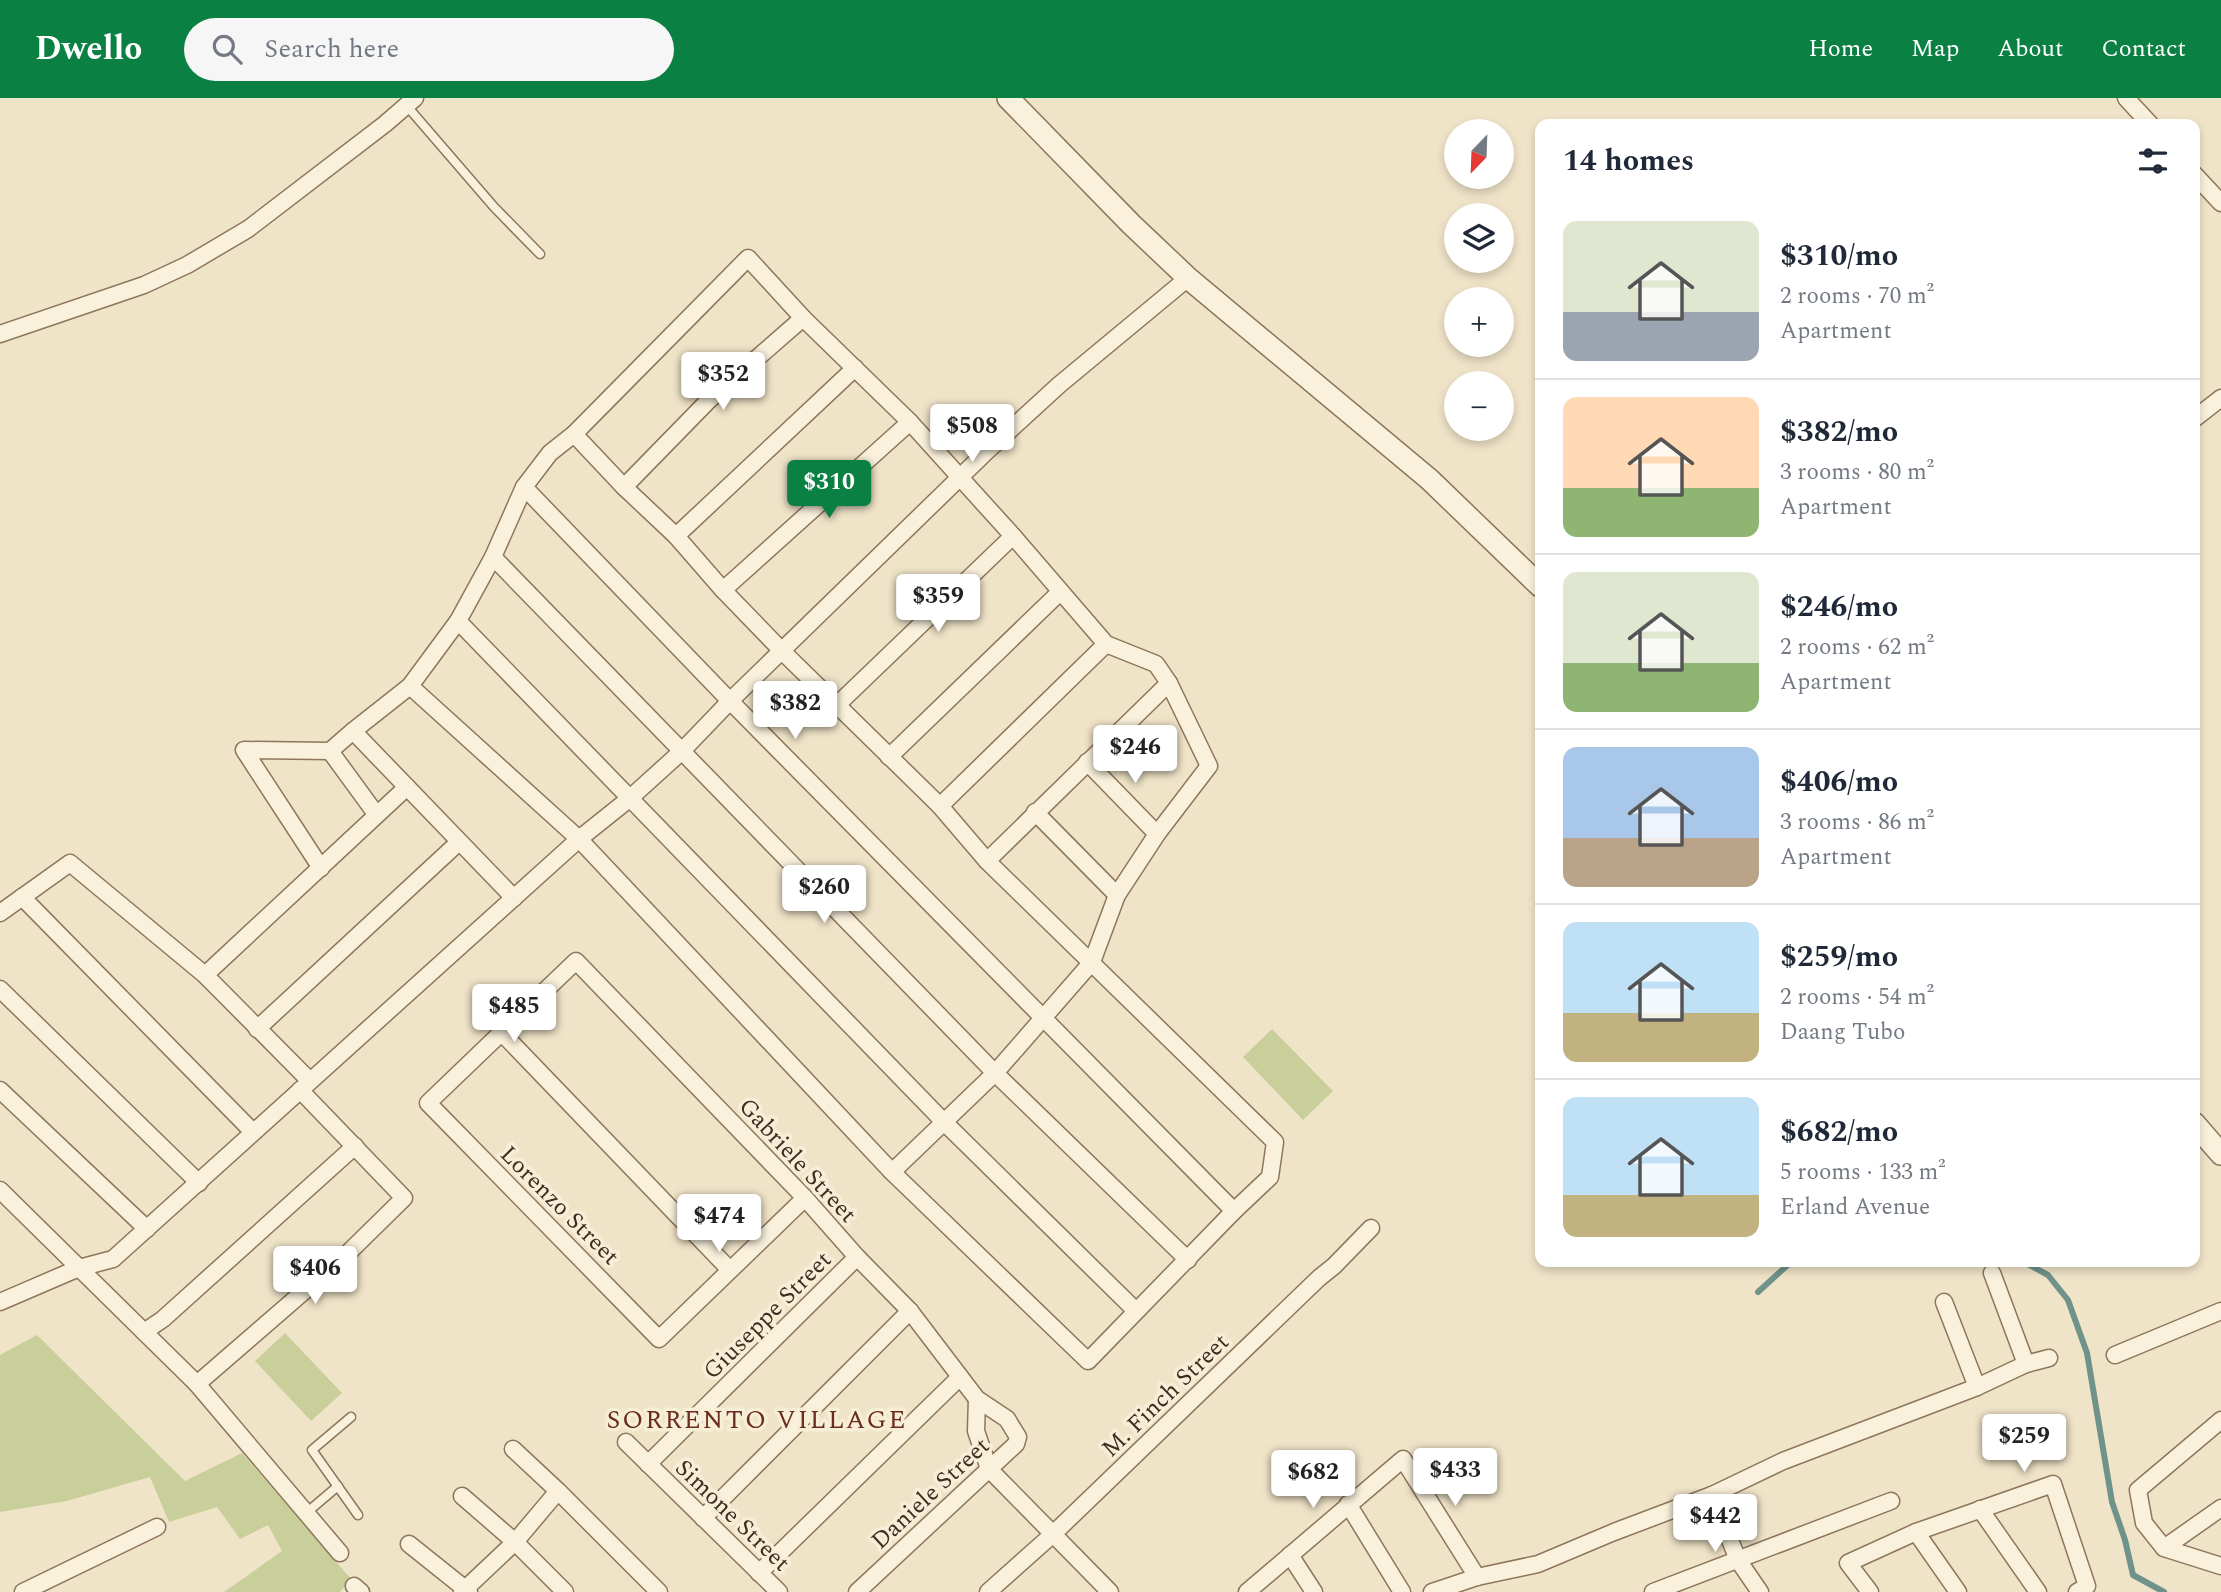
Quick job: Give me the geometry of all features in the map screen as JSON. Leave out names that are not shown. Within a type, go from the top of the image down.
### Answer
[{"type":"street","points":[[1009,98],[1131,224],[1188,278],[1429,479],[1535,581]]},
{"type":"street","points":[[2126,98],[2145,119]]},
{"type":"street","points":[[0,334],[144,285],[187,265],[248,229],[386,124],[410,102]]},
{"type":"street","points":[[2200,180],[2221,203]]},
{"type":"street","points":[[321,868],[244,750],[330,751],[410,686],[458,621],[493,557],[524,487],[550,453],[574,434],[748,258],[803,318],[910,422],[1106,644],[1156,664],[1169,683],[1209,766],[1157,834],[1117,895],[1093,962],[995,1073],[891,1172]]},
{"type":"street","points":[[1,1301],[79,1268],[113,1259],[147,1230],[579,839],[681,752],[960,477],[1059,385],[1188,278]]},
{"type":"street","points":[[624,487],[709,400],[803,318]]},
{"type":"street","points":[[676,536],[855,368]]},
{"type":"street","points":[[2200,414],[2221,398]]},
{"type":"street","points":[[723,590],[910,422]]},
{"type":"street","points":[[410,686],[579,839],[891,1172],[1088,1361],[1270,1177],[1275,1142],[987,861],[940,806],[783,652],[676,536],[624,487],[574,434]]},
{"type":"street","points":[[524,487],[730,701],[1234,1211]]},
{"type":"street","points":[[837,705],[1013,536]]},
{"type":"street","points":[[493,557],[995,1073],[1188,1260]]},
{"type":"street","points":[[889,757],[1060,592]]},
{"type":"street","points":[[458,621],[944,1122],[1136,1311]]},
{"type":"street","points":[[940,806],[1106,644]]},
{"type":"street","points":[[987,861],[1169,683]]},
{"type":"street","points":[[352,731],[514,898]]},
{"type":"street","points":[[330,751],[376,814]]},
{"type":"street","points":[[1087,762],[1157,834]]},
{"type":"street","points":[[205,975],[407,787]]},
{"type":"street","points":[[1035,812],[1117,895]]},
{"type":"street","points":[[257,1029],[459,842]]},
{"type":"street","points":[[0,913],[70,863],[205,975],[257,1029],[355,1146],[404,1198],[347,1254],[197,1384]]},
{"type":"street","points":[[22,897],[253,1132]]},
{"type":"street","name":"Gabriele Street","points":[[500,1031],[576,961],[805,1198],[909,1311],[977,1399]]},
{"type":"street","points":[[0,989],[199,1183]]},
{"type":"street","points":[[500,1031],[730,1270],[805,1198]]},
{"type":"street","name":"Lorenzo Street","points":[[500,1031],[428,1103],[659,1339],[730,1270]]},
{"type":"street","points":[[0,1090],[147,1230]]},
{"type":"street","points":[[2200,1130],[2221,1154]]},
{"type":"street","points":[[144,1332],[163,1319],[355,1146]]},
{"type":"street","points":[[0,1190],[197,1384],[340,1553]]},
{"type":"street","name":"M. Finch Street","points":[[988,1592],[1052,1535],[1371,1228]]},
{"type":"street","name":"Giuseppe Street","points":[[648,1464],[857,1257]]},
{"type":"street","points":[[1992,1273],[2026,1364]]},
{"type":"street","points":[[1944,1302],[1977,1387]]},
{"type":"street","points":[[703,1518],[909,1311]]},
{"type":"street","points":[[2115,1356],[2221,1311]]},
{"type":"street","points":[[1432,1592],[1477,1577],[1538,1564],[1712,1495],[1783,1461],[1977,1387],[2026,1364],[2049,1358]]},
{"type":"street","points":[[759,1573],[960,1377]]},
{"type":"street","points":[[977,1399],[976,1431],[992,1472],[1110,1592]]},
{"type":"street","name":"Daniele Street","points":[[857,1592],[992,1472],[1016,1444],[1018,1437],[1007,1419],[977,1399]]},
{"type":"street","points":[[2221,1420],[2138,1490],[2144,1523],[2164,1548],[2221,1566]]},
{"type":"street","name":"Simone Street","points":[[626,1442],[779,1592]]},
{"type":"street","points":[[513,1449],[558,1490],[659,1592]]},
{"type":"street","points":[[1247,1592],[1403,1459],[1477,1577]]},
{"type":"street","points":[[1870,1592],[1848,1563],[1916,1532],[2053,1483],[2087,1586],[2077,1592]]},
{"type":"street","points":[[409,1544],[466,1591],[515,1542],[558,1490]]},
{"type":"street","points":[[1712,1495],[1738,1560],[1760,1592]]},
{"type":"street","points":[[462,1496],[515,1542],[565,1592]]},
{"type":"street","points":[[1653,1592],[1891,1501]]},
{"type":"street","points":[[1348,1504],[1402,1592]]},
{"type":"street","points":[[2164,1548],[2221,1508]]},
{"type":"street","points":[[1980,1509],[2038,1592]]},
{"type":"street","points":[[23,1592],[158,1527]]},
{"type":"street","points":[[1916,1532],[1958,1592]]},
{"type":"street","points":[[1290,1555],[1314,1592]]},
{"type":"lane","points":[[410,102],[494,207],[540,254]]},
{"type":"lane","points":[[351,1417],[312,1450],[358,1515]]},
{"type":"lane","points":[[305,1514],[338,1486]]},
{"type":"green space","points":[[1272,1029],[1333,1091],[1303,1120],[1243,1057]]},
{"type":"green space","points":[[285,1333],[342,1393],[311,1421],[255,1361]]},
{"type":"green space","points":[[37,1335],[185,1481],[242,1453],[351,1579],[340,1592],[224,1592],[282,1551],[268,1525],[240,1539],[217,1507],[169,1522],[150,1477],[67,1501],[0,1512],[0,1355]]},
{"type":"waterway","points":[[1758,1292],[1786,1267]]},
{"type":"waterway","points":[[2033,1267],[2048,1275],[2068,1300],[2087,1353],[2112,1502],[2133,1575],[2164,1592]]},
{"type":"district","name":"SORRENTO VILLAGE","points":[[757,1419]]}]
